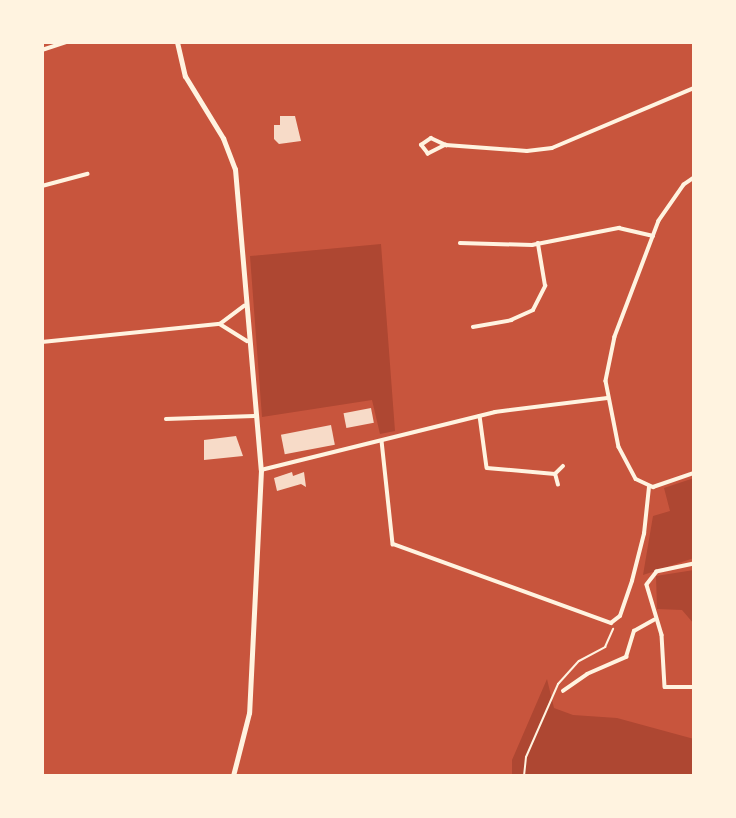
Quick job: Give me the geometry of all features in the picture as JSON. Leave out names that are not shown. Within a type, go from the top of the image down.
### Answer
[{"type":"main road","points":[[177,42],[185,76],[223,138],[235,169],[247,341],[261,470],[250,713],[233,776]]},
{"type":"street","points":[[42,50],[66,42]]},
{"type":"street","points":[[446,145],[428,154],[421,145],[431,138],[446,145],[527,151],[552,148],[694,88]]},
{"type":"street","points":[[42,186],[87,174]]},
{"type":"street","points":[[694,178],[670,202],[653,236],[610,353],[607,398],[623,459],[636,479],[649,487],[694,473]]},
{"type":"street","points":[[460,243],[538,244],[619,228],[653,236]]},
{"type":"street","points":[[468,236],[468,243]]},
{"type":"street","points":[[473,327],[525,316],[538,303],[546,274],[538,244]]},
{"type":"street","points":[[42,342],[220,324],[244,306]]},
{"type":"street","points":[[481,318],[482,326]]},
{"type":"street","points":[[220,324],[247,341]]},
{"type":"street","points":[[261,470],[480,416],[607,398]]},
{"type":"street","points":[[166,419],[254,416]]},
{"type":"street","points":[[480,416],[487,468],[555,474]]},
{"type":"street","points":[[382,441],[393,544],[597,618],[616,621],[641,546],[649,487]]},
{"type":"street","points":[[555,474],[563,466]]},
{"type":"street","points":[[555,474],[558,485]]},
{"type":"street","points":[[694,564],[650,577],[647,585],[654,620],[662,635],[665,687],[694,687]]},
{"type":"street","points":[[563,691],[587,674],[626,657],[634,631],[654,620]]},
{"type":"path","points":[[524,776],[526,757],[558,684],[579,661],[606,646],[616,621]]},
{"type":"shaded area","points":[[381,244],[395,431],[380,434],[372,400],[262,417],[250,256]]},
{"type":"shaded area","points":[[694,478],[694,558],[643,575],[653,516],[670,511],[664,488]]},
{"type":"shaded area","points":[[694,570],[694,624],[682,610],[657,609],[656,576]]},
{"type":"shaded area","points":[[547,679],[554,708],[573,715],[617,718],[694,739],[694,776],[512,776],[512,760]]},
{"type":"building","points":[[280,116],[295,116],[301,141],[279,144],[274,139],[274,125],[280,125]]},
{"type":"building","points":[[371,408],[374,423],[346,428],[344,413]]},
{"type":"building","points":[[331,425],[335,445],[285,454],[281,435]]},
{"type":"building","points":[[236,436],[243,456],[204,460],[204,440]]},
{"type":"building","points":[[292,472],[293,476],[304,472],[306,487],[301,484],[277,491],[274,478]]}]
